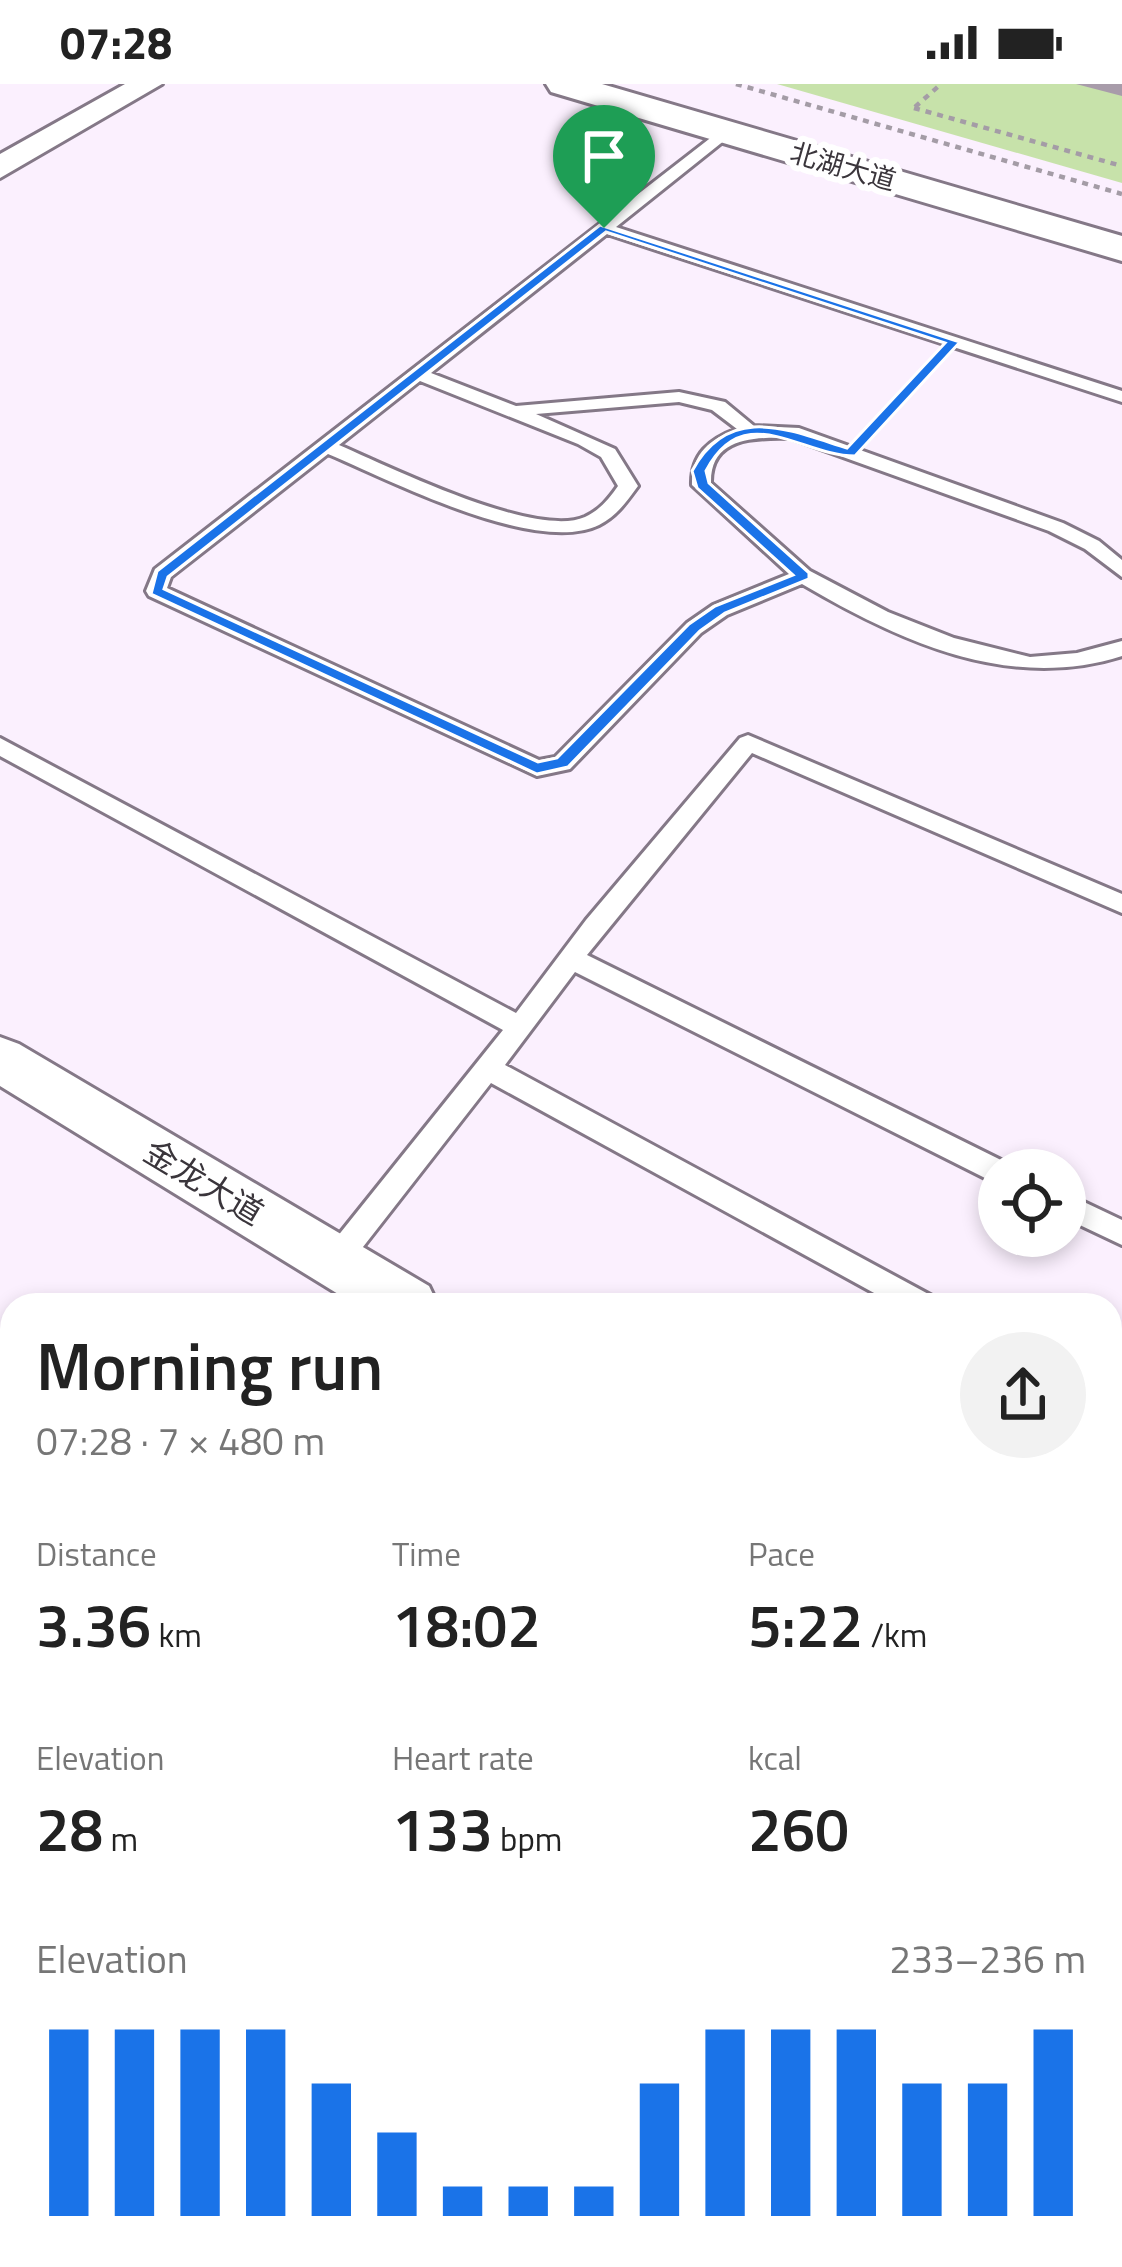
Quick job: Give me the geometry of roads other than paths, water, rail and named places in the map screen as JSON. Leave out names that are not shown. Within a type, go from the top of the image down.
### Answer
[{"type":"main road","name":"北湖大道","points":[[564,84],[1122,249]]},
{"type":"main road","name":"北湖大道","points":[[634,84],[1122,227]]},
{"type":"street","points":[[0,168],[147,84]]},
{"type":"street","name":"金龙大道","points":[[0,1059],[388,1293]]},
{"type":"lane","points":[[727,132],[162,574],[156,591],[537,768],[562,763],[694,628],[720,610],[803,576]]},
{"type":"lane","points":[[604,228],[1122,397]]},
{"type":"lane","points":[[326,446],[530,527],[588,523],[622,499],[628,486],[608,453],[418,374]]},
{"type":"lane","points":[[513,411],[679,397],[723,407],[736,414],[748,431]]},
{"type":"lane","points":[[1122,571],[1092,545],[1056,527],[792,432],[748,431],[719,443],[699,471],[702,485],[803,576],[866,610],[1003,661],[1082,660],[1122,648]]},
{"type":"lane","points":[[335,1261],[489,1069],[570,958],[748,742],[1122,904]]},
{"type":"lane","points":[[0,746],[520,1027]]},
{"type":"lane","points":[[570,958],[978,1162]]},
{"type":"lane","points":[[489,1069],[900,1293]]},
{"type":"lane","points":[[1086,1215],[1122,1233]]}]
